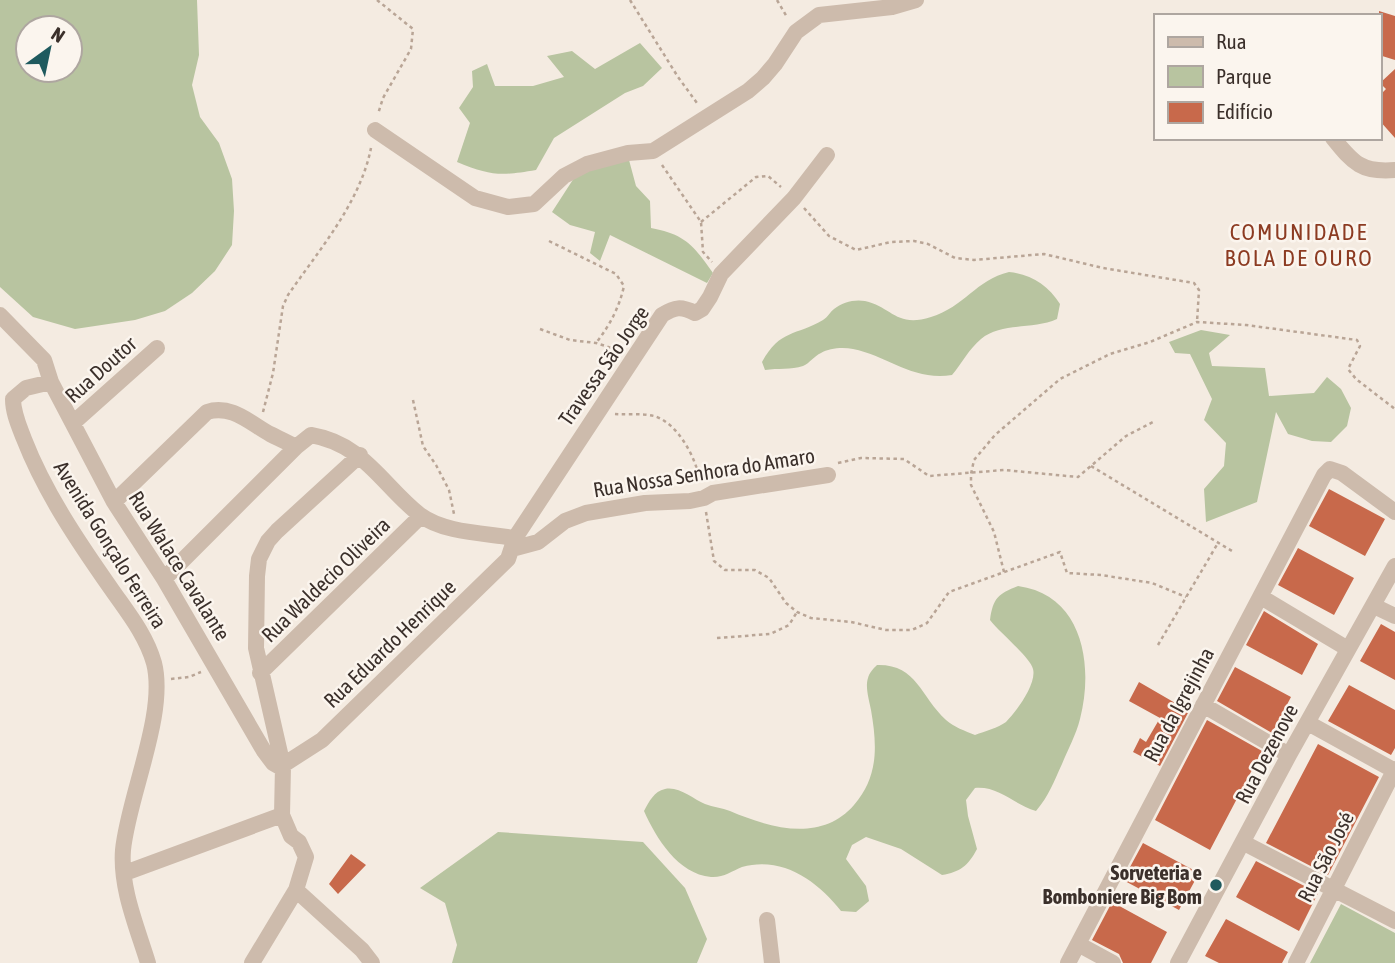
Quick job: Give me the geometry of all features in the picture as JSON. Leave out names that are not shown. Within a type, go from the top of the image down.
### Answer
[{"type":"street","points":[[375,130],[475,198],[508,207],[534,204],[564,176],[587,164],[628,153],[653,151],[748,91],[763,78],[796,32],[819,15],[892,7],[916,0]]},
{"type":"street","points":[[1335,140],[1357,164],[1369,171],[1395,170]]},
{"type":"street","name":"Travessa São Jorge","points":[[513,543],[598,409],[662,315],[675,307],[687,308],[695,313],[702,309],[721,274],[794,198],[827,155]]},
{"type":"street","name":"Rua Walace Cavalante","points":[[0,315],[40,353],[51,382],[114,502],[164,579],[264,751],[273,763],[282,766]]},
{"type":"street","name":"Rua Doutor","points":[[73,423],[157,348]]},
{"type":"street","name":"Avenida Gonçalo Ferreira","points":[[51,382],[19,392],[13,399],[15,415],[32,457],[63,514],[135,622],[153,662],[157,680],[155,708],[125,840],[125,873],[129,902],[148,963]]},
{"type":"street","points":[[114,502],[207,412],[217,409],[229,411],[296,446]]},
{"type":"street","points":[[164,579],[296,446],[312,435],[340,444],[360,455],[421,516],[457,531],[513,543]]},
{"type":"street","points":[[252,963],[296,890],[306,857],[299,842],[291,836],[282,815],[282,766],[256,648],[257,576],[263,550],[277,531],[360,455]]},
{"type":"street","name":"Rua da Igrejinha","points":[[1068,963],[1324,475],[1330,469],[1342,473],[1395,512]]},
{"type":"street","name":"Rua Nossa Senhora do Amaro","points":[[513,543],[538,542],[565,521],[604,508],[704,498],[713,493],[828,475]]},
{"type":"street","name":"Rua Waldecio Oliveira","points":[[260,673],[421,516]]},
{"type":"street","name":"Rua Eduardo Henrique","points":[[282,766],[322,740],[508,559],[513,543]]},
{"type":"street","name":"Rua Dezenove","points":[[1178,963],[1244,844],[1289,755],[1395,566]]},
{"type":"street","points":[[1261,597],[1348,649]]},
{"type":"street","points":[[1374,607],[1395,616]]},
{"type":"street","points":[[1203,705],[1289,755]]},
{"type":"street","points":[[1308,723],[1395,770]]},
{"type":"street","name":"Rua São José","points":[[1296,963],[1395,770]]},
{"type":"street","points":[[125,873],[282,815]]},
{"type":"street","points":[[1244,844],[1395,921]]},
{"type":"street","points":[[296,890],[362,950],[372,963]]},
{"type":"street","points":[[767,920],[772,963]]},
{"type":"street","points":[[1078,944],[1113,963]]},
{"type":"path","points":[[267,433],[263,411],[273,373],[283,306],[352,200],[369,162],[378,110],[411,49],[413,29],[377,0]]},
{"type":"path","points":[[629,0],[707,117]]},
{"type":"path","points":[[777,0],[796,32]]},
{"type":"path","points":[[653,151],[701,222],[703,252],[721,274]]},
{"type":"path","points":[[701,222],[756,177],[768,176],[794,198],[829,236],[856,250],[891,242],[914,241],[928,244],[955,258],[974,261],[1044,254],[1103,268],[1194,283],[1199,290],[1197,322]]},
{"type":"path","points":[[548,241],[616,274],[624,286],[620,304],[607,330],[596,342]]},
{"type":"path","points":[[1004,572],[994,533],[971,485],[974,460],[995,435],[1060,379],[1110,354],[1150,342],[1197,322],[1246,325],[1357,340],[1360,346],[1349,369],[1356,379],[1395,409]]},
{"type":"path","points":[[540,329],[570,340],[596,342],[619,350],[633,359]]},
{"type":"path","points":[[413,400],[423,446],[449,490],[457,531]]},
{"type":"path","points":[[598,409],[611,414],[653,416],[668,422],[680,437],[698,470],[714,561],[725,570],[755,570],[769,578],[786,603],[811,618],[851,622],[886,630],[912,630],[927,623],[949,592],[1060,552],[1067,573],[1152,583],[1186,597]]},
{"type":"path","points":[[828,475],[839,463],[861,458],[904,459],[929,476],[1004,470],[1078,477],[1126,436],[1153,422]]},
{"type":"path","points":[[1091,466],[1232,551]]},
{"type":"path","points":[[1158,645],[1218,543]]},
{"type":"path","points":[[717,638],[770,634],[789,625],[797,612]]},
{"type":"path","points":[[157,680],[189,677],[216,666]]},
{"type":"green space","points":[[0,0],[197,0],[199,55],[192,85],[200,117],[219,143],[232,179],[232,245],[215,271],[192,293],[165,311],[135,320],[75,329],[33,317],[0,287]]},
{"type":"green space","points":[[640,43],[662,68],[643,86],[625,93],[554,138],[536,170],[496,174],[457,162],[470,123],[459,108],[473,87],[472,71],[487,64],[495,86],[533,86],[564,77],[547,56],[572,51],[595,69]]},
{"type":"green space","points":[[629,160],[636,186],[650,201],[651,228],[681,238],[694,248],[713,273],[707,283],[610,235],[600,261],[590,253],[595,232],[570,225],[552,212],[574,178],[599,165]]},
{"type":"green space","points":[[1009,272],[1032,278],[1050,291],[1060,304],[1057,319],[989,334],[973,347],[952,375],[938,376],[912,371],[866,352],[845,348],[824,351],[803,366],[765,370],[762,362],[782,338],[823,320],[845,303],[865,301],[902,318],[919,320],[942,313],[988,281]]},
{"type":"green space","points":[[1201,330],[1230,335],[1209,353],[1212,366],[1265,368],[1269,396],[1314,393],[1327,377],[1341,389],[1351,408],[1347,426],[1331,442],[1312,441],[1288,434],[1276,412],[1257,502],[1206,522],[1204,489],[1224,466],[1226,443],[1204,420],[1212,399],[1190,354],[1175,353],[1169,342]]},
{"type":"green space","points":[[1018,586],[1040,592],[1057,603],[1070,618],[1079,636],[1085,677],[1080,719],[1054,782],[1036,811],[999,793],[975,788],[966,800],[977,849],[963,867],[942,875],[901,849],[866,837],[852,845],[846,859],[866,886],[869,901],[856,912],[841,911],[810,881],[785,868],[757,865],[711,877],[688,869],[678,862],[662,843],[644,811],[655,794],[665,789],[675,789],[705,804],[778,827],[811,828],[841,817],[862,794],[872,771],[875,748],[867,682],[869,674],[877,665],[890,666],[910,676],[937,711],[952,725],[975,735],[1006,722],[1029,690],[1033,669],[990,620],[998,598]]},
{"type":"green space","points":[[498,832],[643,842],[685,888],[707,939],[697,963],[452,963],[457,945],[445,903],[420,888]]},
{"type":"green space","points":[[1341,904],[1395,933],[1395,963],[1310,963]]},
{"type":"building","points":[[1379,11],[1395,16],[1395,60],[1381,56]]},
{"type":"building","points":[[1395,69],[1395,138],[1381,122],[1381,94],[1386,89],[1381,82]]},
{"type":"building","points":[[1329,489],[1385,519],[1365,556],[1309,526]]},
{"type":"building","points":[[1298,548],[1354,578],[1334,615],[1278,585]]},
{"type":"building","points":[[1264,611],[1318,644],[1302,675],[1246,645]]},
{"type":"building","points":[[1381,624],[1395,632],[1395,680],[1360,661]]},
{"type":"building","points":[[1235,667],[1291,697],[1272,733],[1217,701]]},
{"type":"building","points":[[1139,682],[1189,711],[1160,766],[1133,752],[1140,738],[1146,742],[1160,718],[1129,701]]},
{"type":"building","points":[[1349,685],[1395,710],[1395,748],[1391,755],[1328,721]]},
{"type":"building","points":[[1207,720],[1262,751],[1210,850],[1155,820]]},
{"type":"building","points":[[1318,744],[1379,777],[1328,875],[1266,843]]},
{"type":"building","points":[[1143,843],[1199,873],[1179,910],[1123,880]]},
{"type":"building","points":[[351,854],[366,865],[338,894],[329,884]]},
{"type":"building","points":[[1256,861],[1318,893],[1299,931],[1236,897]]},
{"type":"building","points":[[1112,902],[1167,932],[1151,963],[1123,963],[1119,954],[1092,940]]},
{"type":"building","points":[[1226,919],[1288,952],[1282,963],[1219,963],[1205,956]]},
{"type":"place","name":"Sorveteria e Bomboniere Big Bom","points":[[1216,885]]},
{"type":"district","name":"COMUNIDADE BOLA DE OURO","points":[[1299,245]]}]
